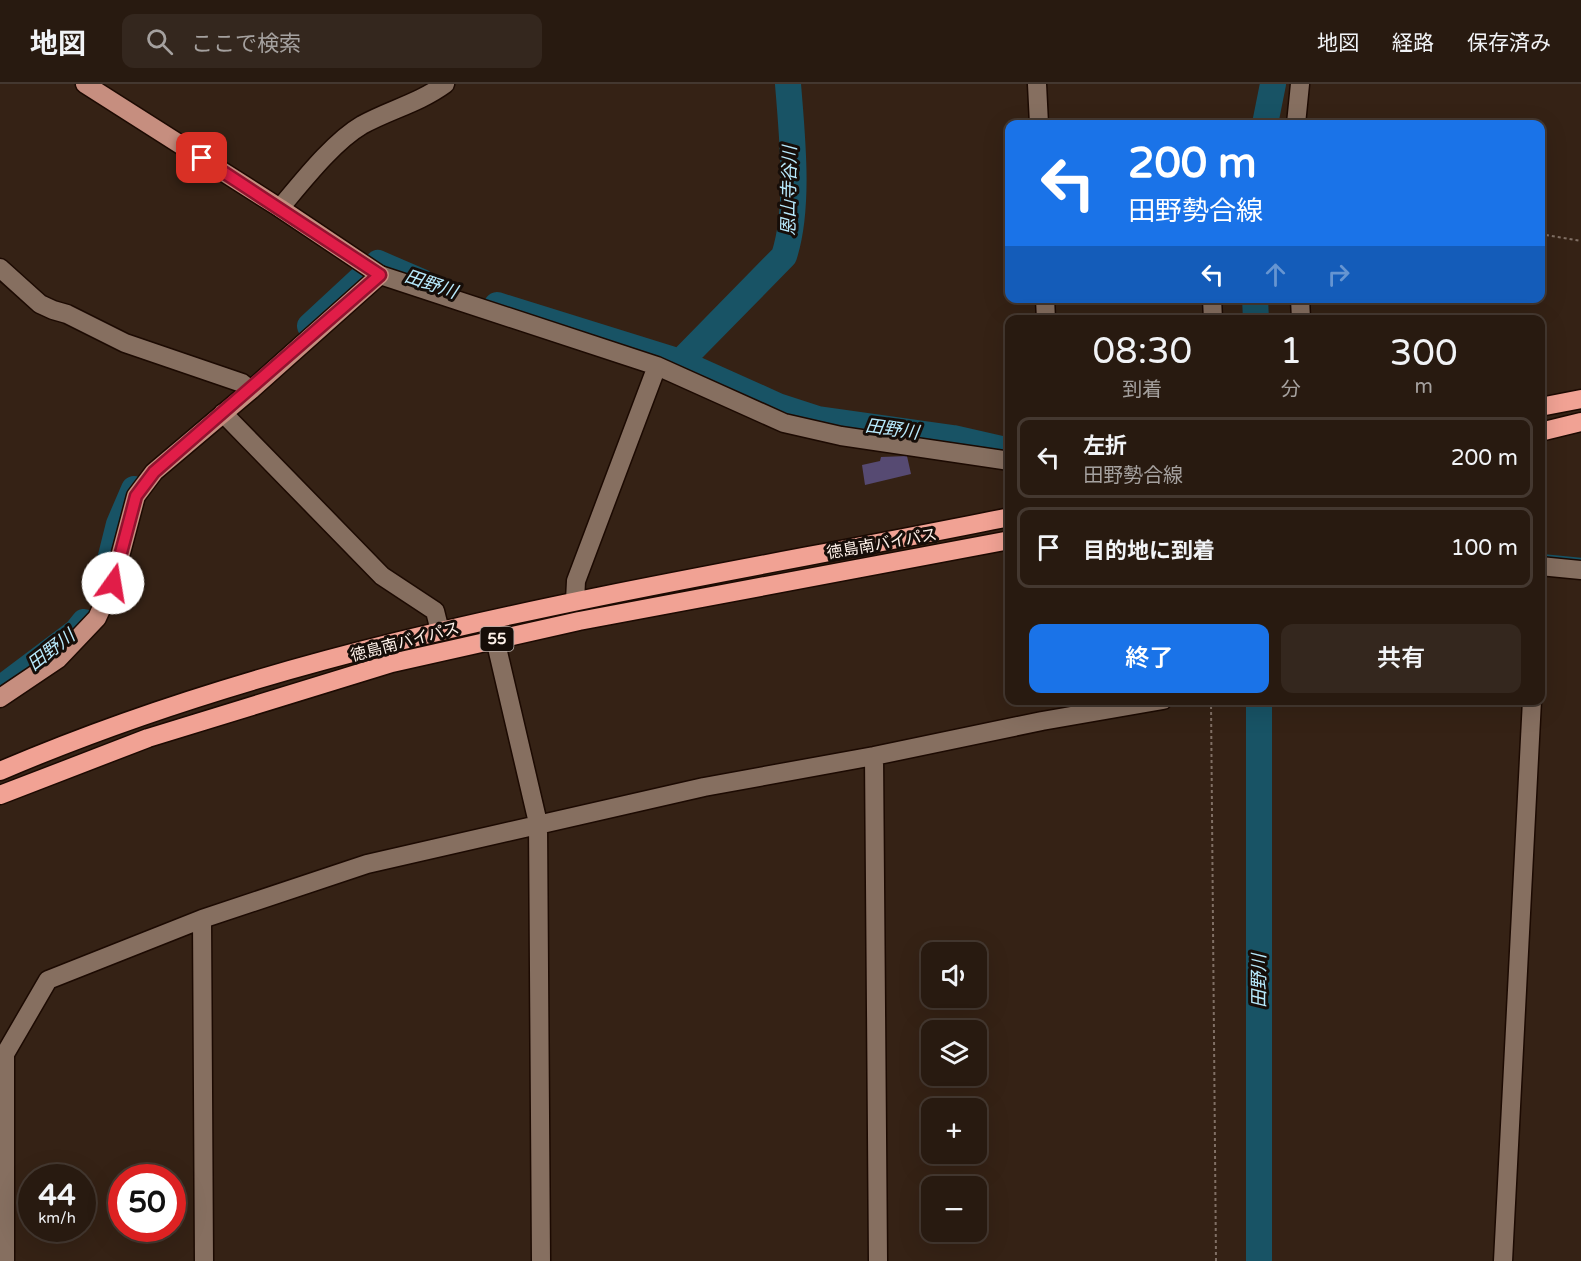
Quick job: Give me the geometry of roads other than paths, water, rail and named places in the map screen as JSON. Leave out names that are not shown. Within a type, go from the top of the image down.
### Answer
[{"type":"highway","points":[[1545,406],[1581,399]]},
{"type":"highway","points":[[1545,431],[1581,422]]},
{"type":"highway","name":"徳島南バイパス","points":[[0,771],[139,716],[354,650],[575,601],[1005,518]]},
{"type":"highway","name":"徳島南バイパス","points":[[0,795],[148,738],[392,663],[495,639],[1005,541]]},
{"type":"main road","points":[[0,698],[58,659],[97,618],[113,583],[136,496],[154,472],[223,413],[247,387],[380,275],[280,208],[85,84]]},
{"type":"street","points":[[280,208],[321,161],[360,126],[428,96],[445,84]]},
{"type":"street","points":[[1037,84],[1039,120]]},
{"type":"street","points":[[1296,120],[1300,84]]},
{"type":"street","points":[[0,268],[40,304],[67,314],[125,343],[247,387]]},
{"type":"street","points":[[380,275],[657,366],[784,423],[812,431],[1005,460]]},
{"type":"street","points":[[575,601],[576,581],[657,366]]},
{"type":"street","points":[[223,413],[382,576],[435,611],[440,631]]},
{"type":"street","points":[[1545,566],[1581,570]]},
{"type":"street","points":[[495,639],[538,823],[541,1261]]},
{"type":"street","points":[[5,1261],[3,1052],[48,980],[202,920],[367,864],[538,823],[704,787],[1134,705]]},
{"type":"street","points":[[1503,1261],[1532,705]]},
{"type":"street","points":[[874,756],[878,1261]]},
{"type":"street","points":[[202,920],[204,1261]]},
{"type":"waterway","name":"恩山寺谷川","points":[[680,362],[784,256],[792,216],[794,171],[788,84]]},
{"type":"waterway","points":[[1266,120],[1273,84]]},
{"type":"waterway","name":"田野川","points":[[310,326],[378,263],[422,282]]},
{"type":"waterway","points":[[1255,303],[1256,315]]},
{"type":"waterway","name":"田野川","points":[[497,305],[680,362],[778,406],[818,419],[953,438],[1005,450]]},
{"type":"waterway","name":"田野川","points":[[103,588],[119,524],[134,489]]},
{"type":"waterway","points":[[1545,556],[1581,560]]},
{"type":"waterway","name":"田野川","points":[[0,689],[76,632],[84,622]]},
{"type":"waterway","name":"田野川","points":[[1259,705],[1259,1261]]}]
